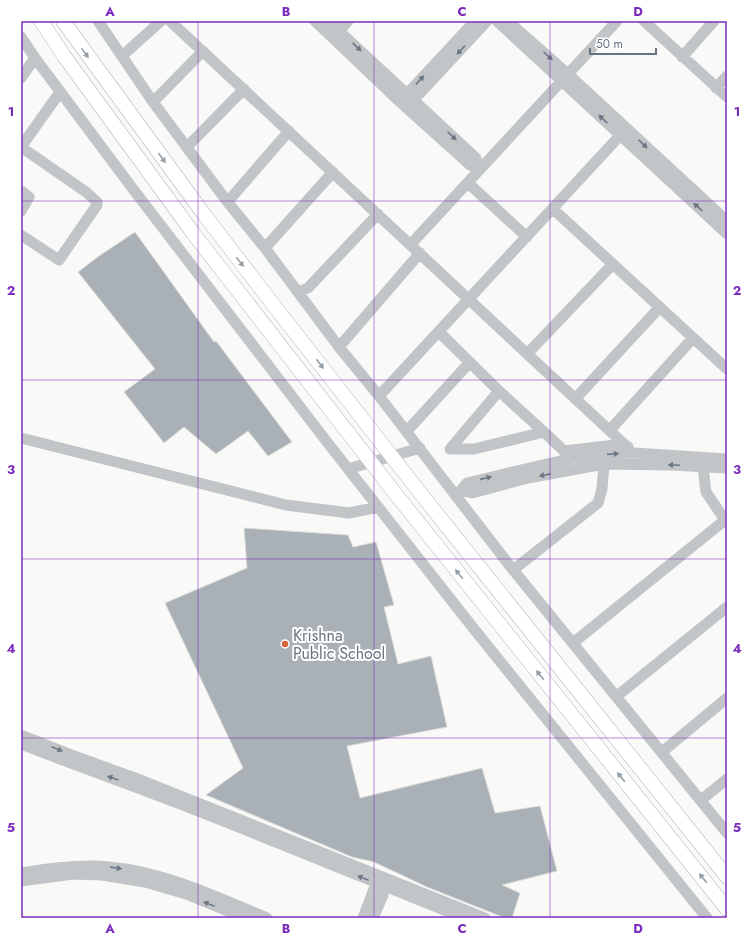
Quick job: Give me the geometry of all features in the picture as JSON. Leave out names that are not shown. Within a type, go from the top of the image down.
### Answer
[{"type":"main road","points":[[41,21],[64,56],[193,233],[398,497],[727,909]]},
{"type":"main road","points":[[63,21],[206,218],[392,457],[727,877]]},
{"type":"street","points":[[98,21],[153,102],[339,347],[420,448],[457,491],[513,570],[702,800],[727,833]]},
{"type":"street","points":[[122,56],[161,21]]},
{"type":"street","points":[[170,21],[634,453]]},
{"type":"street","points":[[315,21],[336,34],[407,101],[476,158],[479,168]]},
{"type":"street","points":[[328,21],[336,34]]},
{"type":"street","points":[[336,34],[348,21]]},
{"type":"street","points":[[407,101],[475,21]]},
{"type":"street","points":[[407,101],[487,21]]},
{"type":"street","points":[[497,21],[565,78]]},
{"type":"street","points":[[508,21],[727,234]]},
{"type":"street","points":[[411,244],[468,183],[479,168],[617,21]]},
{"type":"street","points":[[644,21],[727,97]]},
{"type":"street","points":[[682,56],[714,21]]},
{"type":"street","points":[[21,37],[60,92],[133,189],[348,469],[474,629],[707,918]]},
{"type":"street","points":[[153,102],[203,51]]},
{"type":"street","points":[[21,78],[35,58]]},
{"type":"street","points":[[716,88],[727,76]]},
{"type":"street","points":[[187,147],[244,89]]},
{"type":"street","points":[[21,235],[59,260],[97,205],[97,202],[86,192],[21,147],[60,92]]},
{"type":"street","points":[[226,200],[231,198],[289,131]]},
{"type":"street","points":[[379,396],[623,132]]},
{"type":"street","points":[[623,132],[727,221]]},
{"type":"street","points":[[265,248],[333,172]]},
{"type":"street","points":[[468,183],[527,237]]},
{"type":"street","points":[[21,191],[29,197],[21,211]]},
{"type":"street","points":[[553,209],[727,369]]},
{"type":"street","points":[[298,292],[308,288],[378,214]]},
{"type":"street","points":[[339,347],[420,253]]},
{"type":"street","points":[[528,353],[612,264]]},
{"type":"street","points":[[576,398],[660,307]]},
{"type":"street","points":[[439,332],[499,391],[564,451],[624,444]]},
{"type":"street","points":[[610,430],[693,338]]},
{"type":"street","points":[[407,432],[470,362]]},
{"type":"street","points":[[499,391],[450,449],[474,449],[544,432]]},
{"type":"street","points":[[21,438],[286,505],[349,513],[378,507]]},
{"type":"street","points":[[348,469],[420,448]]},
{"type":"street","points":[[457,491],[467,483],[574,458],[634,453],[727,459]]},
{"type":"street","points":[[457,491],[472,492],[528,478],[604,464],[727,468]]},
{"type":"street","points":[[513,570],[598,503],[602,489],[604,464]]},
{"type":"street","points":[[573,643],[726,521],[706,492],[703,467]]},
{"type":"street","points":[[617,696],[727,607]]},
{"type":"street","points":[[662,752],[727,698]]},
{"type":"street","points":[[21,734],[77,757],[150,783],[380,886],[485,918]]},
{"type":"street","points":[[21,744],[177,802],[380,886],[465,918]]},
{"type":"street","points":[[702,800],[727,780]]},
{"type":"street","points":[[21,873],[70,867],[109,867],[154,875],[184,884],[267,918]]},
{"type":"street","points":[[21,881],[73,874],[102,875],[145,882],[186,894],[245,918]]},
{"type":"street","points":[[363,918],[380,886]]},
{"type":"street","points":[[373,918],[380,886]]},
{"type":"building","points":[[135,232],[214,342],[216,341],[292,442],[268,456],[248,431],[216,454],[184,427],[164,443],[124,392],[155,369],[78,272]]},
{"type":"building","points":[[244,528],[348,535],[353,547],[376,542],[394,605],[384,607],[398,664],[431,656],[447,727],[347,746],[360,798],[482,768],[495,813],[540,806],[557,871],[502,885],[520,893],[512,918],[505,918],[427,887],[374,862],[352,857],[206,795],[243,768],[165,603],[247,568]]},
{"type":"place","name":"Krishna Public School","points":[[285,644]]}]
